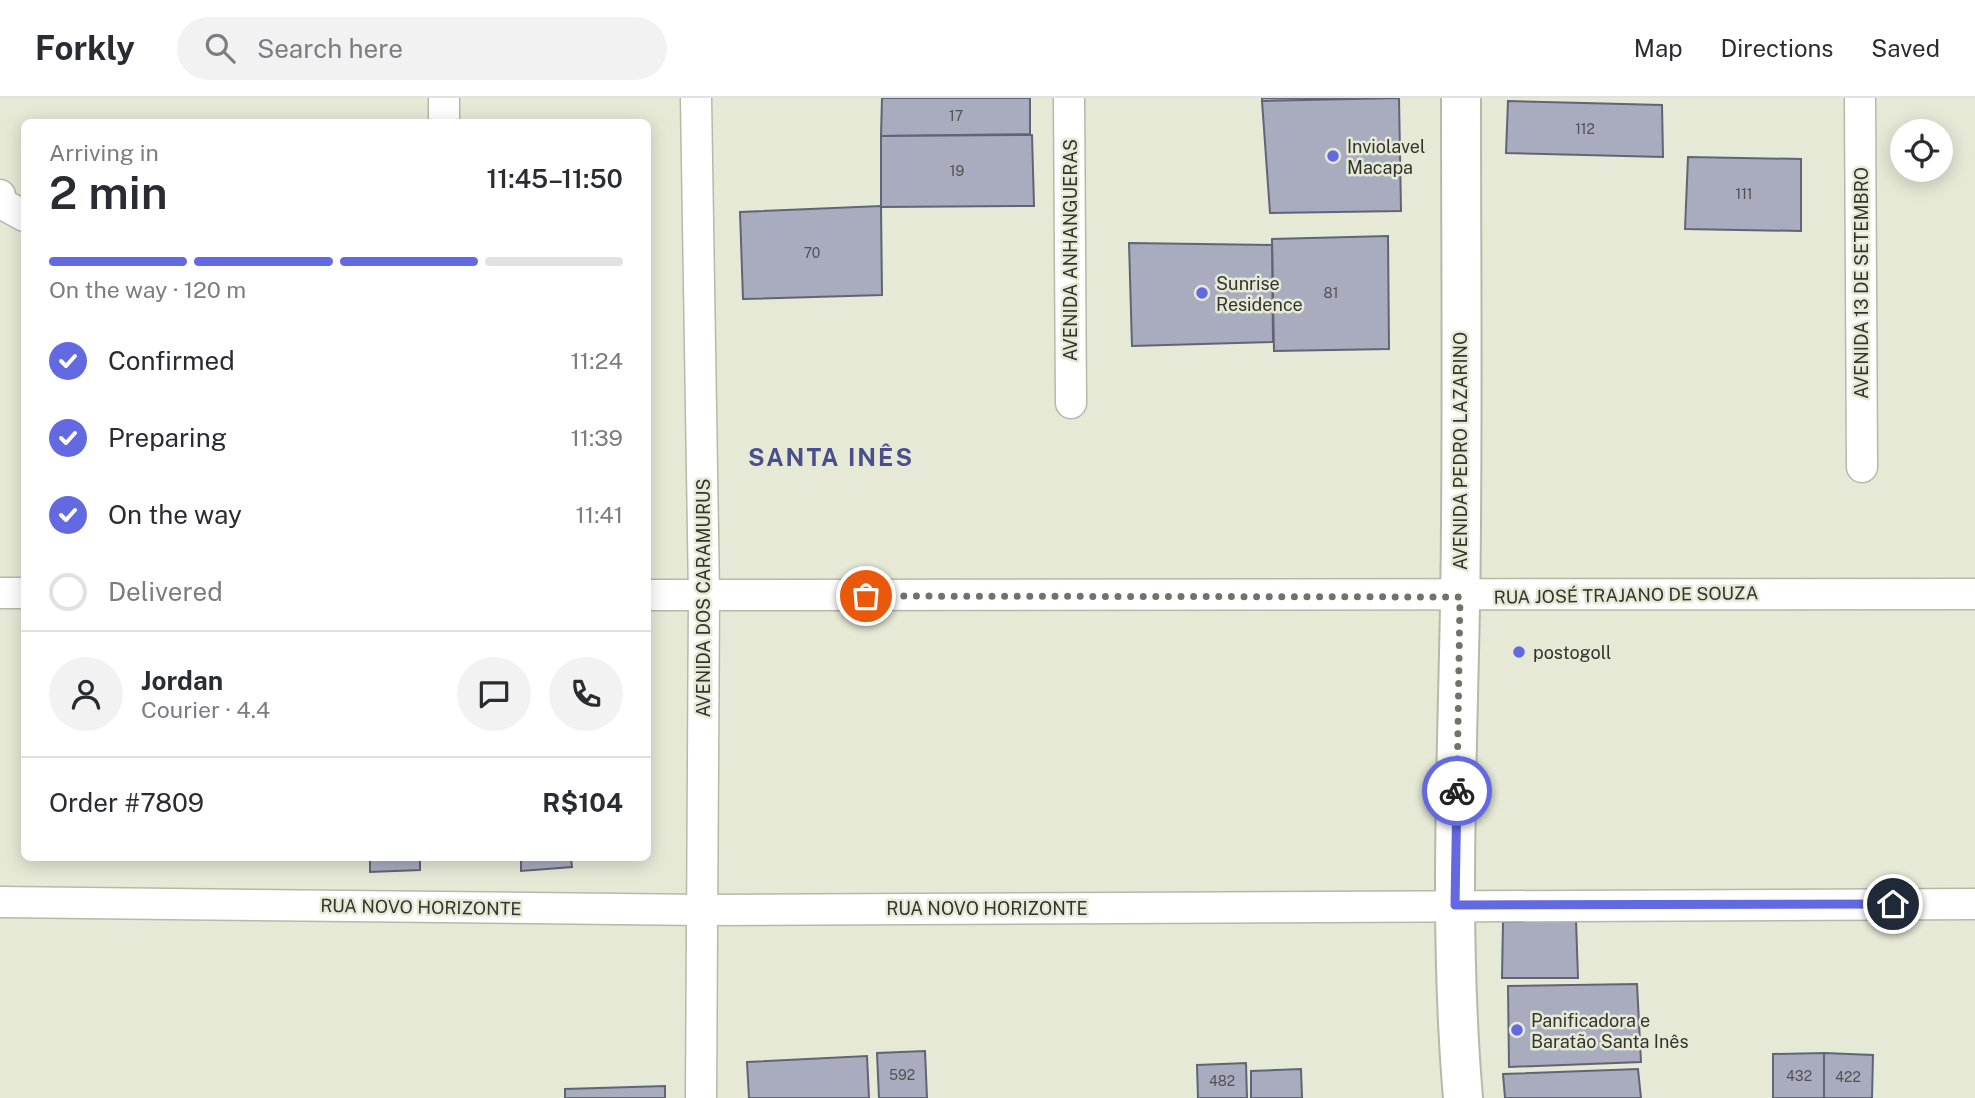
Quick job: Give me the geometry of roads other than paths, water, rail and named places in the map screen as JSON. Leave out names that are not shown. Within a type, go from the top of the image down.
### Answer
[{"type":"main road","name":"AVENIDA PEDRO LAZARINO","points":[[1461,98],[1460,597],[1455,1014],[1463,1098]]},
{"type":"main road","name":"AVENIDA PEDRO LAZARINO","points":[[1441,1098],[1455,1014]]},
{"type":"street","points":[[444,98],[444,119]]},
{"type":"street","name":"AVENIDA DOS CARAMURUS","points":[[696,98],[704,595],[701,1098]]},
{"type":"street","name":"AVENIDA ANHANGUERAS","points":[[1069,98],[1071,402]]},
{"type":"street","name":"AVENIDA 13 DE SETEMBRO","points":[[1860,98],[1862,467]]},
{"type":"street","points":[[0,195],[1,203],[21,214]]},
{"type":"street","points":[[0,593],[21,593]]},
{"type":"street","name":"RUA JOSÉ TRAJANO DE SOUZA","points":[[651,595],[1460,597],[1975,594]]},
{"type":"street","name":"RUA NOVO HORIZONTE","points":[[0,902],[704,910],[1975,904]]},
{"type":"place","name":"Inviolavel Macapa","points":[[1333,156]]},
{"type":"place","name":"Sunrise Residence","points":[[1202,293]]},
{"type":"place","name":"postogoll","points":[[1519,652]]},
{"type":"place","name":"Panificadora e Baratão Santa Inês","points":[[1517,1030]]},
{"type":"district","name":"SANTA INÊS","points":[[831,457]]}]
